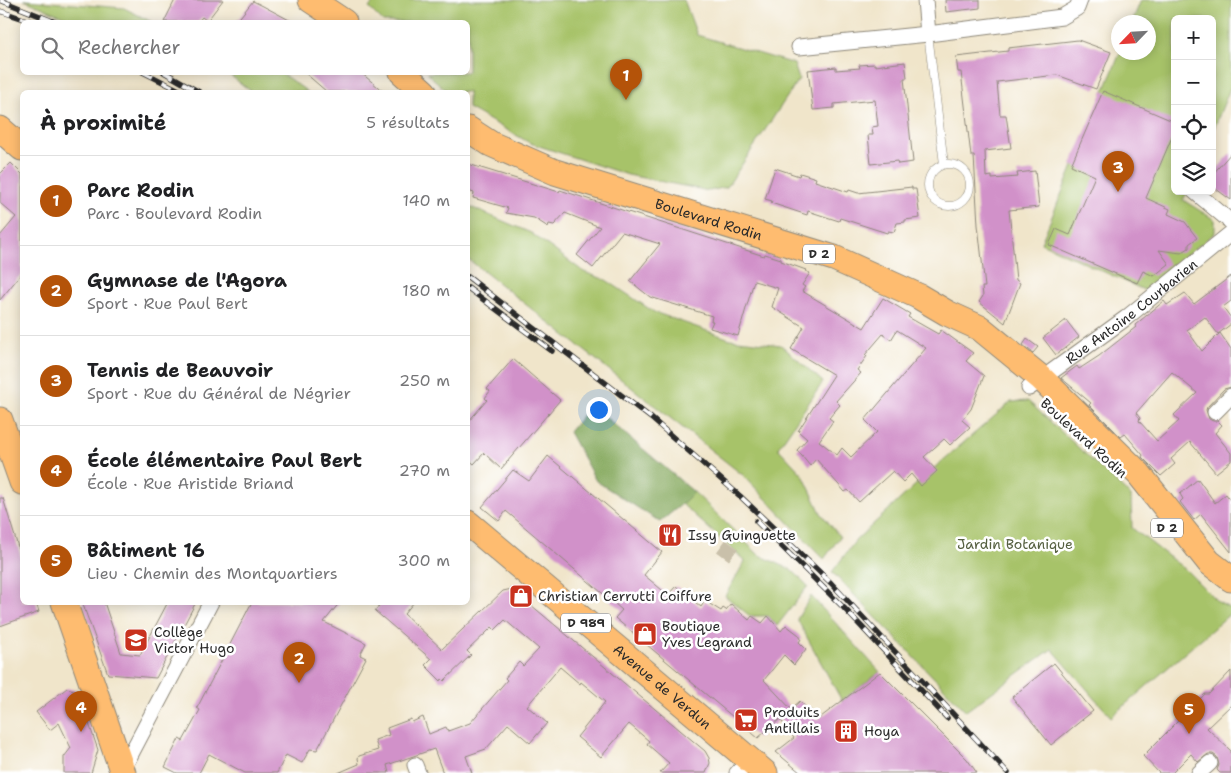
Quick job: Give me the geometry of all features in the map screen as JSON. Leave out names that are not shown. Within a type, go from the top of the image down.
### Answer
[{"type":"main road","points":[[311,0],[341,20]]},
{"type":"main road","points":[[405,75],[422,90]]},
{"type":"main road","points":[[0,129],[20,146]]},
{"type":"main road","name":"Boulevard Rodin","points":[[470,130],[491,144],[555,172],[834,258],[918,296],[947,313],[980,328],[1035,383],[1139,474],[1209,562],[1231,579]]},
{"type":"main road","name":"Boulevard Rodin","points":[[1035,383],[1063,421],[1103,452],[1126,475],[1146,497],[1187,554],[1209,577],[1231,594]]},
{"type":"main road","points":[[0,420],[20,476]]},
{"type":"main road","name":"Avenue de Verdun","points":[[470,525],[751,769]]},
{"type":"main road","points":[[65,605],[122,772]]},
{"type":"street","points":[[924,0],[928,34]]},
{"type":"street","points":[[798,48],[1062,18],[1077,8],[1080,0]]},
{"type":"street","points":[[1199,195],[1231,222]]},
{"type":"street","name":"Rue Antoine Courbarien","points":[[1035,383],[1126,318],[1231,233]]},
{"type":"street","points":[[1215,412],[1231,396]]},
{"type":"street","points":[[122,772],[209,605]]},
{"type":"lane","points":[[928,34],[944,164]]},
{"type":"lane","points":[[944,164],[958,166],[970,181],[970,188],[964,200],[952,206],[939,203],[933,198],[928,185],[932,172],[944,164]]},
{"type":"green space","points":[[24,0],[124,8],[148,20],[72,20]]},
{"type":"green space","points":[[375,0],[684,0],[697,35],[794,64],[799,79],[727,187],[709,191],[628,175],[530,143],[470,109],[470,90],[446,90],[429,75],[470,75],[470,20],[381,20],[369,8]]},
{"type":"green space","points":[[1141,0],[1231,0],[1231,86],[1216,123],[1216,15],[1171,15],[1171,195],[1186,195],[1183,200],[1215,220],[1215,233],[1146,291],[1041,243],[1117,60],[1156,60],[1156,15],[1135,15]]},
{"type":"green space","points":[[230,75],[284,75],[305,90],[249,90]]},
{"type":"green space","points":[[470,207],[531,233],[584,272],[606,280],[654,312],[730,339],[781,345],[823,382],[778,448],[803,475],[821,513],[840,537],[824,559],[744,476],[470,261]]},
{"type":"green space","name":"Jardin Botanique","points":[[1028,401],[1131,496],[1132,528],[1186,570],[1218,602],[1231,609],[1231,613],[1111,717],[1052,649],[966,711],[832,572],[856,540],[934,468],[1011,402]]},
{"type":"green space","points":[[591,405],[694,492],[660,522],[596,481],[569,432]]},
{"type":"green space","points":[[694,492],[759,555],[792,570],[808,586],[777,626],[768,616],[750,616],[725,596],[745,561],[682,504]]},
{"type":"green space","points":[[811,596],[880,672],[842,701],[797,619]]},
{"type":"building","points":[[175,0],[223,0],[208,20],[202,17],[200,20],[165,20]]},
{"type":"building","points":[[945,0],[980,0],[980,8],[946,12]]},
{"type":"building","points":[[253,1],[289,20],[238,20]]},
{"type":"building","points":[[1078,40],[1111,52],[1096,89],[1057,75],[997,82],[1000,115],[1006,115],[1011,148],[985,151],[986,177],[992,176],[992,179],[1018,177],[1017,173],[1035,171],[1039,207],[1009,210],[1016,280],[1020,283],[1005,323],[979,302],[983,296],[982,287],[985,287],[978,225],[974,156],[971,156],[961,72],[958,72],[956,57],[1008,51],[1008,48]]},
{"type":"building","points":[[905,62],[907,78],[904,78],[913,162],[898,164],[897,161],[871,164],[868,135],[873,135],[872,127],[878,126],[875,100],[834,104],[834,108],[813,110],[808,70],[836,67],[836,70],[860,68],[859,65],[875,64],[875,66]]},
{"type":"building","points":[[307,75],[364,75],[382,90],[325,90]]},
{"type":"building","points":[[1103,91],[1171,120],[1171,139],[1146,198],[1170,209],[1168,214],[1185,222],[1197,238],[1189,244],[1189,248],[1181,253],[1159,250],[1169,264],[1154,276],[1143,271],[1137,283],[1049,245],[1056,229],[1070,235],[1095,176],[1071,165]]},
{"type":"building","points":[[1231,153],[1231,200],[1216,189],[1216,170]]},
{"type":"building","points":[[11,163],[20,172],[20,275],[0,300],[0,236],[16,217],[0,203],[0,174]]},
{"type":"building","points":[[470,165],[559,192],[560,190],[764,256],[765,254],[781,259],[781,261],[810,273],[802,285],[805,287],[802,291],[864,328],[883,298],[910,314],[908,317],[938,334],[941,330],[973,353],[966,361],[984,376],[971,409],[962,420],[970,427],[950,445],[944,439],[924,457],[937,471],[921,486],[911,474],[903,482],[893,471],[859,502],[848,490],[845,492],[816,459],[810,466],[797,450],[807,439],[798,431],[834,375],[791,349],[804,327],[772,307],[778,288],[754,281],[738,336],[710,328],[713,321],[711,321],[712,316],[650,297],[630,281],[660,244],[622,232],[593,268],[577,255],[600,227],[565,213],[554,225],[549,224],[548,227],[534,218],[506,213],[508,208],[473,198],[474,193],[470,192]],"holes":[[[897,330],[926,348],[865,420],[877,432],[851,457],[842,448],[837,455],[819,441],[833,421],[829,418],[840,405],[836,401],[861,373],[857,370],[867,356],[865,355],[883,334],[891,340]]]},
{"type":"building","points":[[775,168],[799,176],[800,173],[816,178],[815,181],[848,192],[849,190],[858,193],[912,187],[912,189],[916,189],[920,218],[897,223],[894,232],[888,231],[887,233],[840,218],[839,221],[808,211],[807,215],[771,203],[772,201],[765,199]]},
{"type":"building","points":[[1231,276],[1231,301],[1223,307],[1231,318],[1231,324],[1218,334],[1205,317],[1187,330],[1202,351],[1220,333],[1231,349],[1231,387],[1224,389],[1206,410],[1209,419],[1218,421],[1222,425],[1215,433],[1231,453],[1231,461],[1216,473],[1190,442],[1171,459],[1175,464],[1161,476],[1142,457],[1143,455],[1125,434],[1121,437],[1089,405],[1091,403],[1061,378],[1077,366],[1079,369],[1099,356],[1136,327],[1135,325],[1164,301],[1167,305],[1185,293],[1194,304]],"holes":[[[1172,372],[1197,393],[1174,415],[1179,421],[1157,441],[1139,421],[1140,418],[1136,413]]]},
{"type":"building","points":[[1066,320],[1079,337],[1056,355],[1043,338]]},
{"type":"building","points":[[1027,339],[1038,347],[1033,353],[1023,345]]},
{"type":"building","points":[[513,359],[560,400],[501,469],[484,453],[474,464],[470,461],[470,420],[487,400],[485,398],[490,391],[487,389]]},
{"type":"building","points":[[548,456],[662,552],[644,575],[668,595],[676,586],[701,607],[705,601],[721,611],[723,608],[726,610],[731,604],[749,620],[752,616],[762,623],[768,616],[781,631],[786,625],[799,635],[801,639],[799,642],[806,649],[794,665],[784,655],[764,680],[791,709],[800,701],[808,710],[810,709],[817,720],[880,672],[967,759],[977,773],[801,773],[776,752],[794,738],[780,719],[758,738],[615,618],[622,610],[506,511],[499,521],[482,507],[513,470],[529,481]]},
{"type":"building","points":[[1198,479],[1215,503],[1226,494],[1231,501],[1231,552],[1201,514],[1194,520],[1180,502],[1183,499],[1180,494]]},
{"type":"building","points":[[0,498],[3,498],[20,553],[20,605],[37,605],[39,612],[0,626]]},
{"type":"building","points":[[512,589],[705,751],[710,763],[706,773],[660,773],[669,763],[647,744],[649,741],[629,724],[601,757],[577,737],[605,702],[560,667],[527,706],[547,723],[530,743],[508,724],[486,749],[466,756],[472,773],[443,773],[434,749],[387,765],[389,773],[338,773],[359,764],[359,756],[378,750],[375,740],[389,735],[387,728],[411,719],[412,722],[423,717],[429,734],[446,727],[448,731],[470,723],[507,680],[505,678],[519,662],[523,666],[539,649],[505,620],[495,630],[492,627],[467,651],[471,655],[444,681],[442,679],[441,681],[425,665],[431,659],[375,611],[380,605],[412,605],[404,614],[442,649],[503,591]]},
{"type":"building","name":"Collège Victor Hugo","points":[[83,605],[105,605],[121,653],[140,655],[166,605],[194,605],[156,678],[108,674]]},
{"type":"building","points":[[250,605],[338,605],[324,622],[366,643],[360,655],[366,658],[317,750],[310,749],[302,763],[286,755],[277,773],[245,773],[209,754],[199,773],[177,773],[165,767],[179,739],[183,741],[200,710],[197,708]]},
{"type":"building","points":[[1054,663],[1093,711],[1051,745],[1012,697]]},
{"type":"building","points":[[1231,671],[1231,705],[1207,728],[1231,751],[1231,773],[1220,773],[1217,770],[1219,765],[1217,757],[1213,754],[1208,754],[1198,762],[1191,754],[1172,773],[1159,773],[1143,756],[1205,694],[1209,694]]},
{"type":"building","points":[[67,688],[78,691],[98,750],[91,773],[64,773],[64,757],[71,748],[59,723],[50,730],[36,712]]},
{"type":"tunnel","points":[[723,556],[740,533]]},
{"type":"railway","points":[[0,0],[50,20]]},
{"type":"railway","points":[[0,11],[27,20]]},
{"type":"railway","points":[[149,75],[179,90]]},
{"type":"railway","points":[[169,75],[196,90]]},
{"type":"railway","points":[[470,279],[651,418],[740,496],[831,583],[1008,773]]},
{"type":"railway","points":[[470,290],[552,351]]},
{"type":"railway","points":[[756,521],[844,608],[947,718]]},
{"type":"place","name":"Parc Rodin","points":[[626,100]]},
{"type":"place","name":"Tennis de Beauvoir","points":[[1118,192]]},
{"type":"place","name":"Issy Guinguette","points":[[670,535]]},
{"type":"place","name":"Christian Cerrutti Coiffure","points":[[521,596]]},
{"type":"place","name":"Boutique Yves Legrand","points":[[645,634]]},
{"type":"place","name":"Collège Victor Hugo","points":[[136,640]]},
{"type":"place","name":"Gymnase de l'Agora","points":[[299,683]]},
{"type":"place","name":"Produits Antillais","points":[[746,720]]},
{"type":"place","name":"Hoya","points":[[846,731]]},
{"type":"place","name":"École élémentaire Paul Bert","points":[[81,732]]},
{"type":"place","name":"Bâtiment 16","points":[[1189,734]]}]
